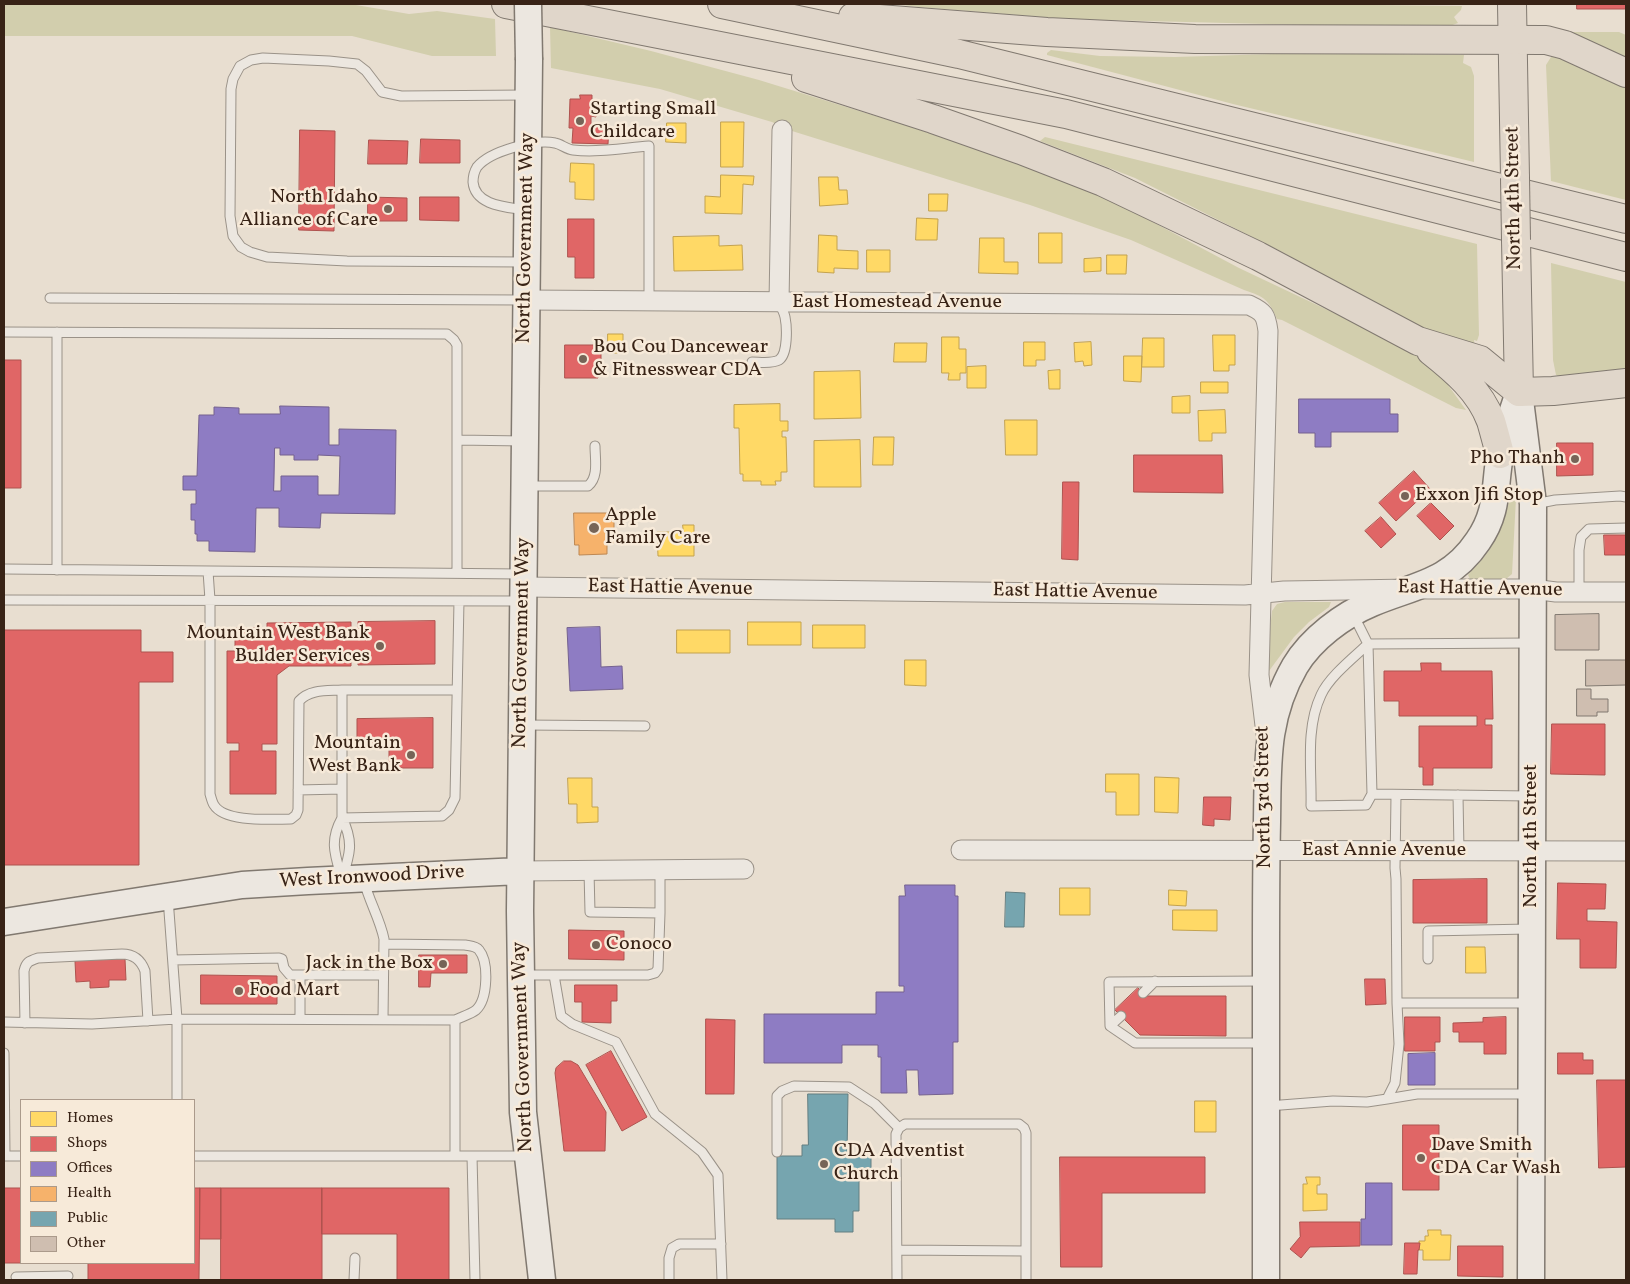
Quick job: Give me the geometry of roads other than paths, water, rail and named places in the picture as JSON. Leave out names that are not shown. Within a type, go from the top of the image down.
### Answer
[{"type":"main road","points":[[506,4],[1066,114],[1626,257]]},
{"type":"main road","name":"North Government Way","points":[[528,4],[528,210],[520,871],[521,975],[523,1112],[542,1280]]},
{"type":"main road","points":[[722,4],[959,54],[1626,219]]},
{"type":"main road","name":"North 4th Street","points":[[1512,4],[1519,392],[1533,504],[1531,1280]]},
{"type":"main road","points":[[749,9],[1047,32],[1185,39],[1272,41],[1546,40],[1565,45],[1626,73]]},
{"type":"main road","points":[[740,51],[811,81],[933,119],[1021,150],[1102,182],[1258,256],[1418,341],[1456,370],[1468,384],[1490,419],[1500,454]]},
{"type":"main road","points":[[1418,341],[1480,360],[1519,392],[1553,391],[1626,383]]},
{"type":"main road","name":"North 4th Street","points":[[1268,748],[1279,699],[1296,665],[1323,634],[1352,613],[1374,602],[1434,580],[1456,568],[1480,540],[1490,519],[1496,493],[1500,454],[1519,392]]},
{"type":"main road","name":"North 3rd Street","points":[[1266,1280],[1266,851],[1268,748]]},
{"type":"main road","name":"West Ironwood Drive","points":[[4,922],[242,885],[520,871]]},
{"type":"street","points":[[779,302],[782,130]]},
{"type":"street","name":"East Homestead Avenue","points":[[526,300],[1249,305],[1261,311],[1264,315]]},
{"type":"street","name":"North 3rd Street","points":[[1264,315],[1268,331],[1258,675],[1268,748]]},
{"type":"street","name":"East Hattie Avenue","points":[[523,587],[1245,595],[1412,588],[1626,592]]},
{"type":"street","name":"East Annie Avenue","points":[[961,850],[1626,851]]},
{"type":"street","name":"West Ironwood Drive","points":[[520,871],[744,869]]},
{"type":"lane","points":[[527,262],[347,262],[267,257],[246,250],[241,247],[233,236],[230,216],[231,99],[233,79],[240,66],[251,60],[263,58],[357,64],[366,70],[382,92],[400,96],[529,95]]},
{"type":"lane","points":[[528,210],[493,205],[478,195],[474,188],[473,179],[478,166],[489,157],[528,143],[556,143],[571,150],[606,150],[649,146],[649,301]]},
{"type":"lane","points":[[50,298],[526,300]]},
{"type":"lane","points":[[752,362],[779,360],[784,354],[786,346],[785,317],[779,302]]},
{"type":"lane","points":[[4,332],[447,334],[454,340],[456,345],[457,573]]},
{"type":"lane","points":[[57,332],[57,570]]},
{"type":"lane","points":[[456,440],[525,441]]},
{"type":"lane","points":[[524,486],[588,486],[595,477],[595,446]]},
{"type":"lane","points":[[1533,504],[1555,500],[1626,497]]},
{"type":"lane","points":[[1579,592],[1579,550],[1581,538],[1589,529],[1626,528]]},
{"type":"lane","points":[[4,569],[457,573],[523,587]]},
{"type":"lane","points":[[208,571],[210,600],[210,794],[214,806],[221,812],[235,818],[291,819],[296,815],[298,810],[299,701],[304,695],[310,692],[342,690],[457,690]]},
{"type":"lane","points":[[4,600],[459,601],[523,587]]},
{"type":"lane","points":[[342,818],[442,816],[449,810],[455,798],[459,601]]},
{"type":"lane","points":[[1352,613],[1368,644],[1372,794],[1366,805],[1311,806],[1313,718],[1321,694],[1337,673],[1368,644],[1534,643]]},
{"type":"lane","points":[[342,690],[342,818],[349,831],[353,879]]},
{"type":"lane","points":[[522,725],[645,726]]},
{"type":"lane","points":[[298,790],[342,789]]},
{"type":"lane","points":[[1372,794],[1532,796]]},
{"type":"lane","points":[[1387,1099],[1395,1083],[1399,1044],[1395,868],[1396,795]]},
{"type":"lane","points":[[1458,795],[1459,851]]},
{"type":"lane","points":[[342,818],[335,831],[334,855],[368,898],[382,929],[384,944],[383,1019]]},
{"type":"lane","points":[[521,975],[648,975],[655,973],[658,968],[660,870]]},
{"type":"lane","points":[[589,871],[590,912],[660,913]]},
{"type":"lane","points":[[168,896],[177,1019],[177,1099]]},
{"type":"lane","points":[[1428,959],[1428,931],[1532,929]]},
{"type":"lane","points":[[4,1022],[92,1024],[177,1019],[455,1020],[476,1010],[483,1000],[486,984],[484,959],[475,946],[384,944]]},
{"type":"lane","points":[[25,1023],[24,971],[25,964],[29,960],[122,954],[136,957],[145,971],[148,1021]]},
{"type":"lane","points":[[173,960],[279,958],[284,962],[287,973],[290,975],[383,975]]},
{"type":"lane","points":[[300,975],[300,1019]]},
{"type":"lane","points":[[554,975],[561,1016],[572,1024],[616,1042],[656,1114],[702,1152],[718,1175],[722,1280]]},
{"type":"lane","points":[[1143,993],[1155,981]]},
{"type":"lane","points":[[1110,1026],[1109,982],[1266,981]]},
{"type":"lane","points":[[1397,1002],[1532,1003]]},
{"type":"lane","points":[[1110,1026],[1121,1016]]},
{"type":"lane","points":[[455,1020],[455,1156]]},
{"type":"lane","points":[[1110,1026],[1135,1043],[1266,1043]]},
{"type":"lane","points":[[4,1053],[4,1156],[20,1156]]},
{"type":"lane","points":[[777,1152],[777,1096],[782,1091],[794,1086],[849,1087],[875,1104],[898,1128]]},
{"type":"lane","points":[[1266,1106],[1332,1101],[1367,1102],[1417,1094],[1532,1094]]},
{"type":"lane","points":[[897,1280],[896,1134],[898,1128],[905,1124],[1019,1124],[1024,1128],[1026,1133],[1026,1280]]},
{"type":"lane","points":[[195,1156],[528,1156]]},
{"type":"lane","points":[[472,1156],[475,1280]]},
{"type":"lane","points":[[668,1280],[669,1258],[672,1248],[679,1244],[721,1244]]},
{"type":"lane","points":[[897,1250],[1026,1251]]},
{"type":"lane","points":[[354,1280],[355,1258]]},
{"type":"lane","points":[[16,1277],[68,1276]]},
{"type":"place","name":"Starting Small Childcare","points":[[580,121]]},
{"type":"place","name":"North Idaho Alliance of Care","points":[[388,209]]},
{"type":"place","name":"Bou Cou Dancewear & Fitnesswear CDA","points":[[583,359]]},
{"type":"place","name":"Pho Thanh","points":[[1575,459]]},
{"type":"place","name":"Exxon Jifi Stop","points":[[1405,496]]},
{"type":"place","name":"Apple Family Care","points":[[594,528]]},
{"type":"place","name":"Mountain West Bank Bulder Services","points":[[380,646]]},
{"type":"place","name":"Mountain West Bank","points":[[411,755]]},
{"type":"place","name":"Conoco","points":[[596,945]]},
{"type":"place","name":"Jack in the Box","points":[[443,964]]},
{"type":"place","name":"Food Mart","points":[[239,991]]},
{"type":"place","name":"Dave Smith CDA Car Wash","points":[[1421,1158]]},
{"type":"place","name":"CDA Adventist Church","points":[[824,1164]]}]
